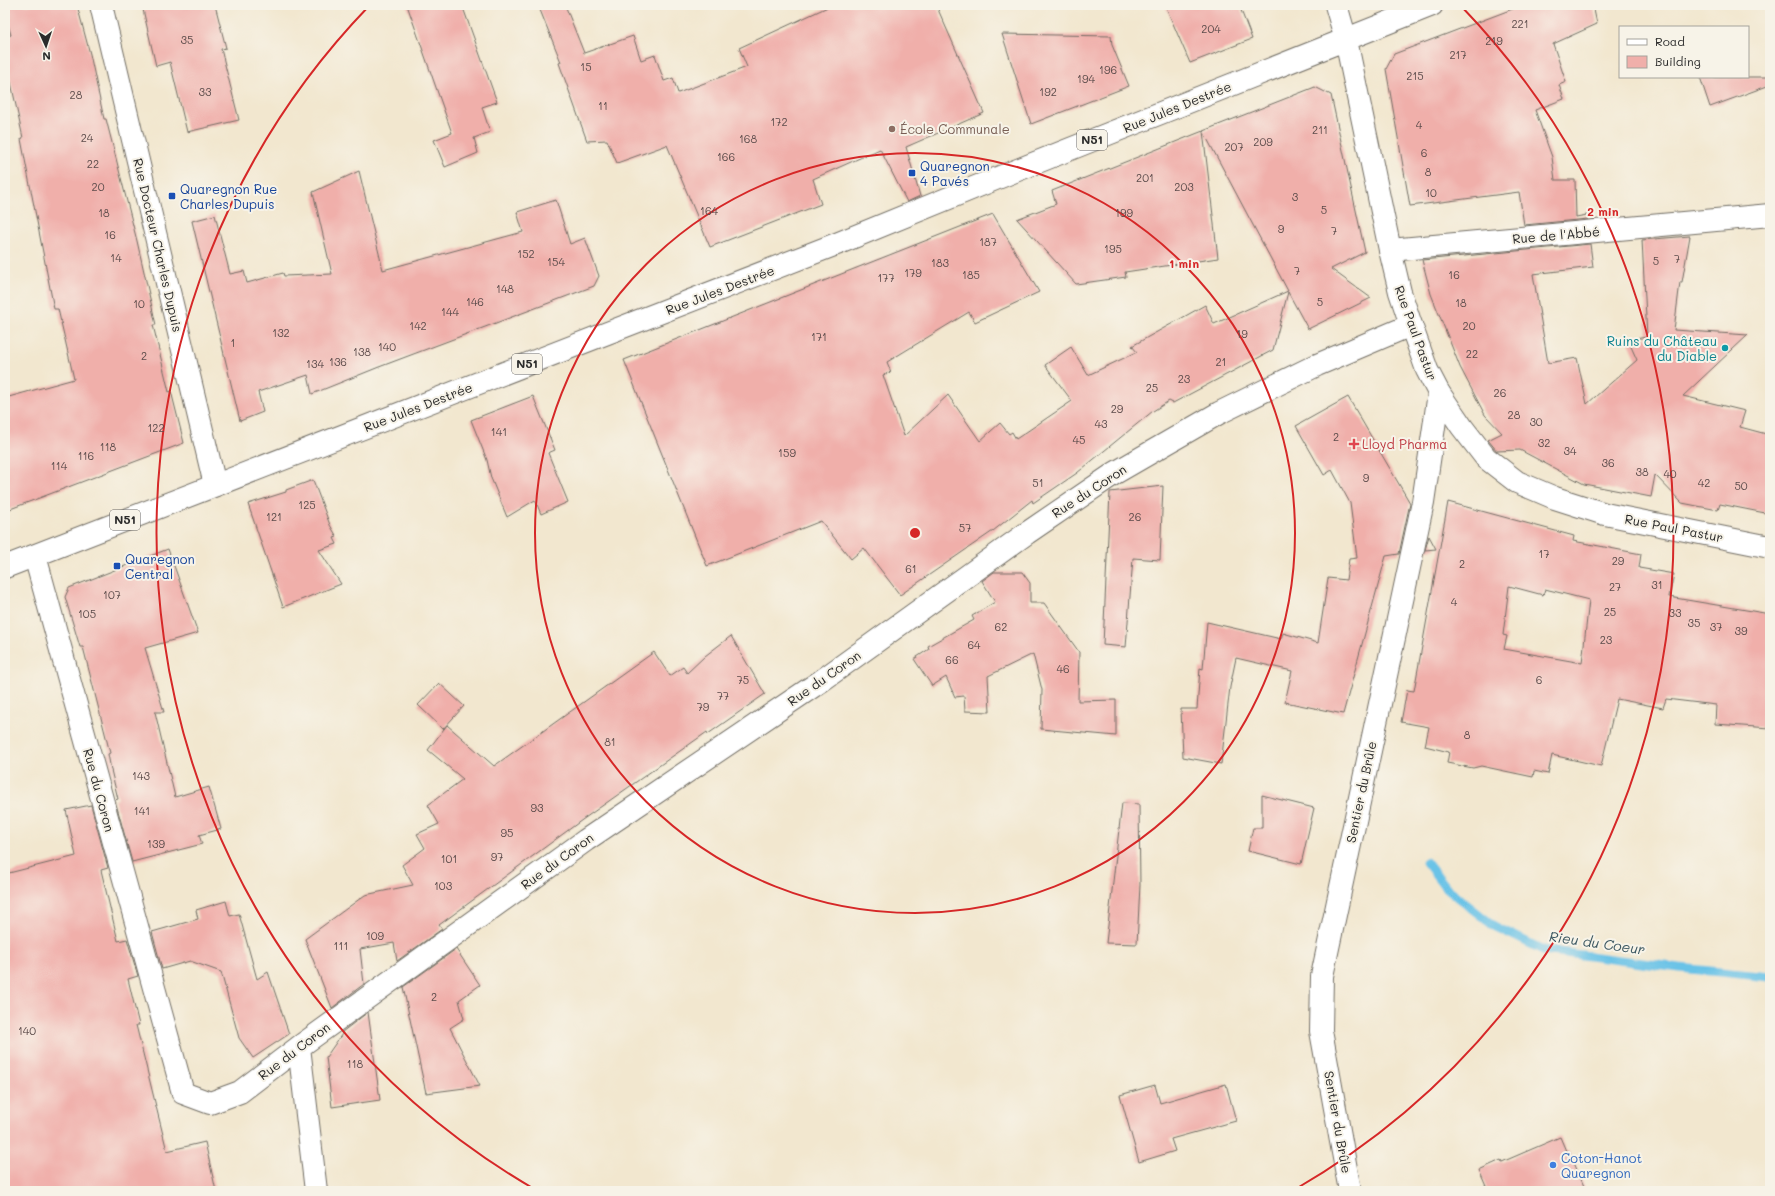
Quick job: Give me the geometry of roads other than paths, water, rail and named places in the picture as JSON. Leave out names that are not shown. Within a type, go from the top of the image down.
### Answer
[{"type":"street","name":"Rue Docteur Charles Dupuis","points":[[101,5],[215,485]]},
{"type":"street","name":"Rue Paul Pastur","points":[[1336,5],[1346,40],[1400,292],[1427,370],[1439,393],[1462,427],[1486,458],[1517,482],[1555,498],[1605,514],[1770,547]]},
{"type":"street","name":"Rue Jules Destrée","points":[[5,567],[839,243],[1010,173],[1432,5]]},
{"type":"street","name":"Rue de l'Abbé","points":[[1390,250],[1770,215]]},
{"type":"street","name":"Rue du Coron","points":[[35,556],[183,1093],[210,1103],[240,1092],[299,1046],[586,840],[821,681],[1027,533],[1115,472],[1219,413],[1317,365],[1411,325]]},
{"type":"street","name":"Sentier du Brûle","points":[[1350,1191],[1321,1031],[1322,976],[1423,502],[1439,393]]},
{"type":"street","points":[[299,1046],[316,1191]]},
{"type":"waterway","name":"Rieu du Coeur","points":[[1426,862],[1447,889],[1494,926],[1543,950],[1680,968],[1770,977]]},
{"type":"place","name":"École Communale","points":[[892,129]]},
{"type":"place","name":"Quaregnon 4 Pavés","points":[[912,173]]},
{"type":"place","name":"Quaregnon Rue Charles Dupuis","points":[[172,196]]},
{"type":"place","name":"Ruins du Château du Diable","points":[[1725,348]]},
{"type":"place","name":"Lloyd Pharma","points":[[1354,444]]},
{"type":"place","name":"Quaregnon Central","points":[[117,566]]},
{"type":"place","name":"Coton-Hanot Quaregnon","points":[[1553,1165]]}]
